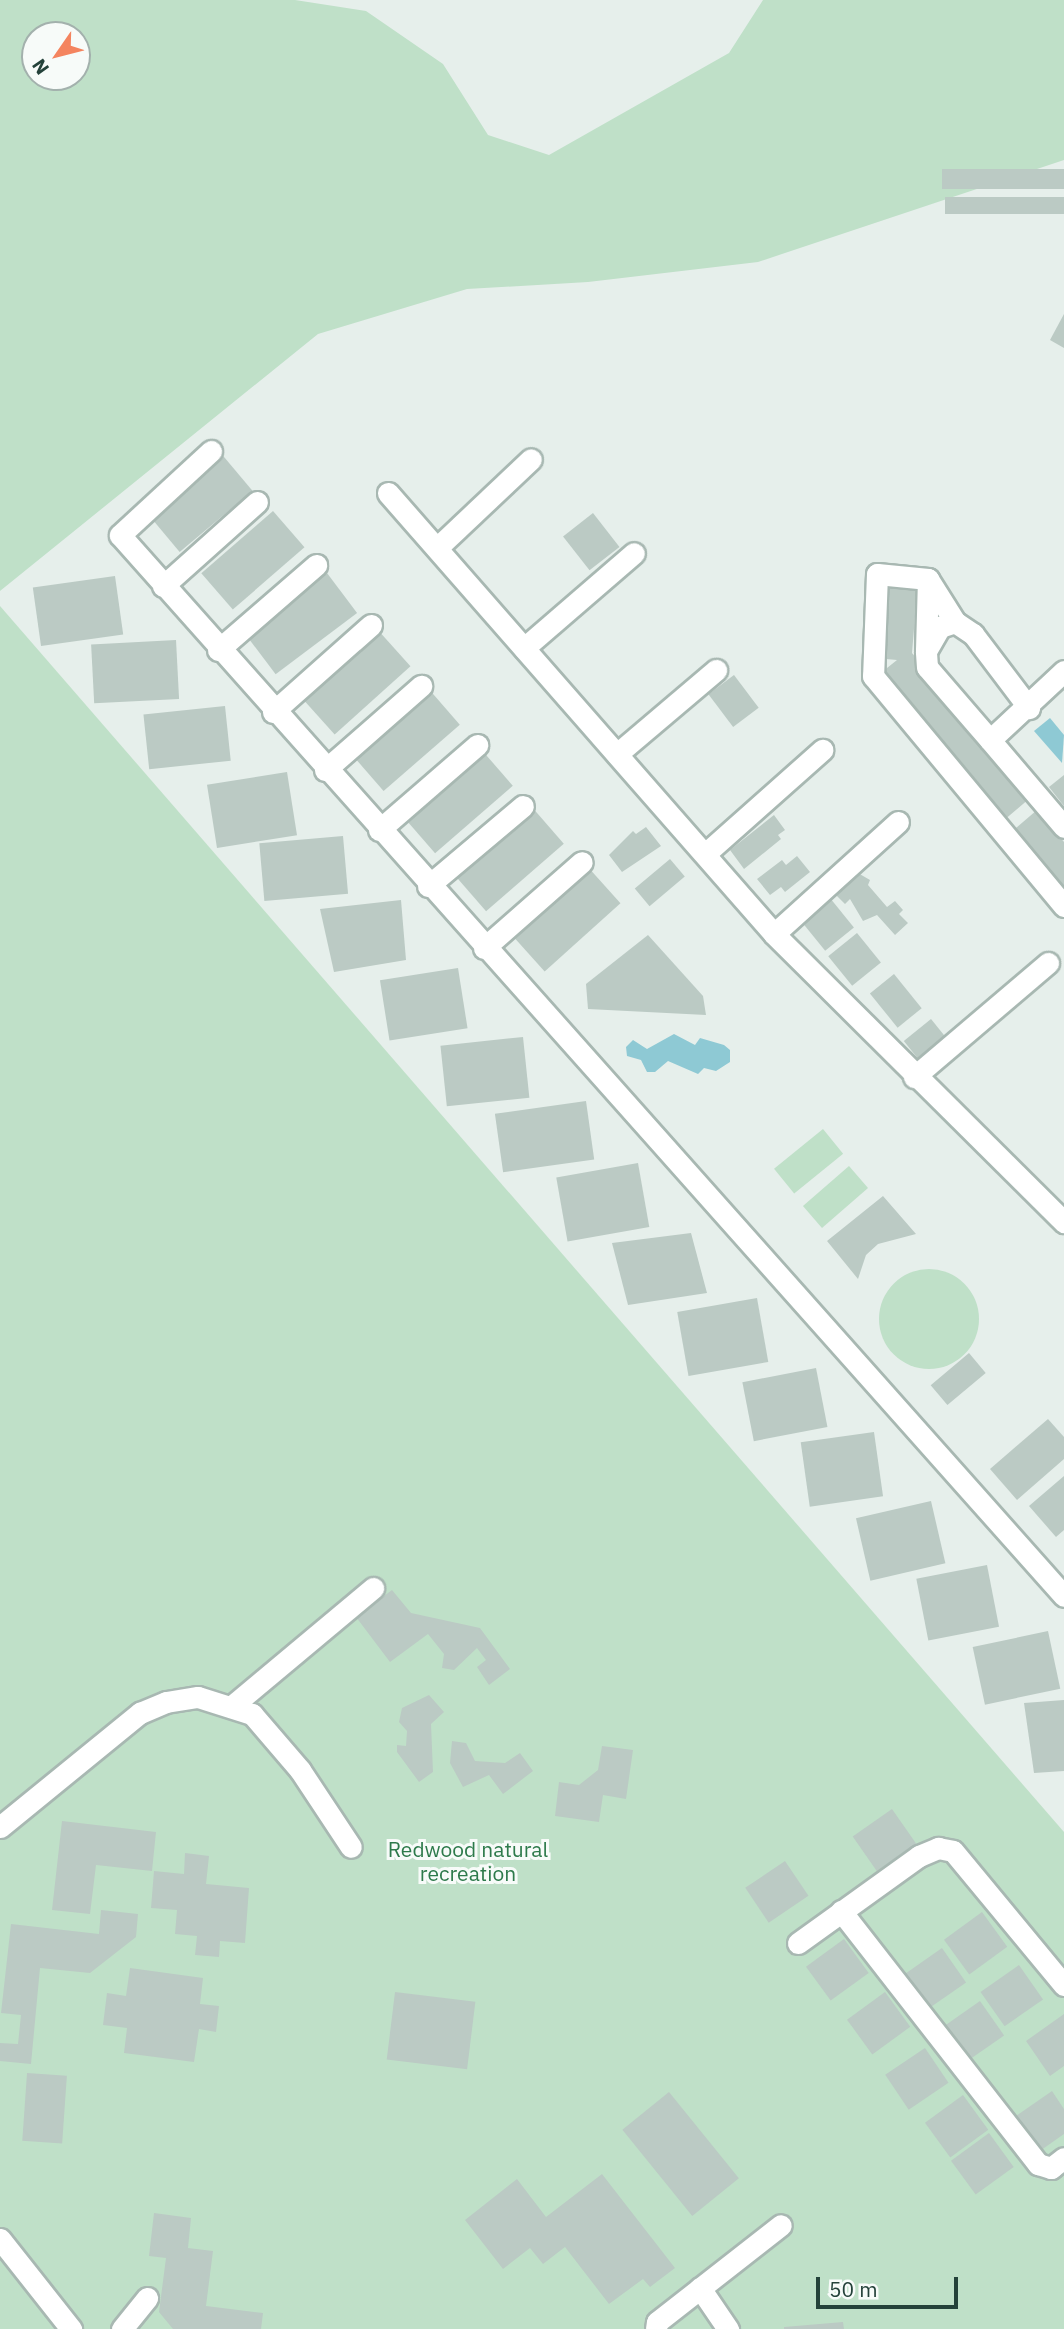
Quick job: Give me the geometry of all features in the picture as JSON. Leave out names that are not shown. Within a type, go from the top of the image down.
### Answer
[{"type":"street","points":[[211,451],[120,535],[273,712],[1064,1596]]},
{"type":"street","points":[[437,548],[531,459]]},
{"type":"street","points":[[388,493],[774,934],[914,1077],[1064,1222]]},
{"type":"street","points":[[163,586],[257,502]]},
{"type":"street","points":[[524,648],[634,553]]},
{"type":"street","points":[[218,650],[316,565]]},
{"type":"street","points":[[928,579],[877,574],[873,676],[1064,906]]},
{"type":"street","points":[[928,579],[955,622],[973,634],[1029,708]]},
{"type":"street","points":[[928,579],[927,667],[1064,827]]},
{"type":"street","points":[[926,652],[940,628],[955,622]]},
{"type":"street","points":[[273,712],[372,625]]},
{"type":"street","points":[[617,754],[716,670]]},
{"type":"street","points":[[990,740],[1062,677]]},
{"type":"street","points":[[325,770],[421,686]]},
{"type":"street","points":[[379,830],[477,745]]},
{"type":"street","points":[[705,854],[822,750]]},
{"type":"street","points":[[429,886],[523,806]]},
{"type":"street","points":[[774,934],[898,822]]},
{"type":"street","points":[[484,948],[582,862]]},
{"type":"street","points":[[914,1077],[1048,963]]},
{"type":"street","points":[[232,1706],[373,1588]]},
{"type":"street","points":[[0,1826],[140,1713],[166,1702],[198,1697],[252,1714],[300,1770],[351,1847]]},
{"type":"street","points":[[799,1943],[919,1856],[938,1848],[953,1851],[1064,1985]]},
{"type":"street","points":[[841,1912],[1038,2164],[1051,2168],[1064,2158]]},
{"type":"street","points":[[656,2329],[657,2322],[781,2225]]},
{"type":"street","points":[[0,2239],[71,2329]]},
{"type":"street","points":[[700,2288],[728,2329]]},
{"type":"street","points":[[122,2329],[147,2298]]},
{"type":"green space","points":[[0,0],[295,0],[366,11],[443,64],[488,135],[549,155],[729,53],[763,0],[1064,0],[1064,160],[758,262],[588,282],[467,289],[318,334],[0,591]]},
{"type":"green space","name":"Redwood natural recreation","points":[[0,606],[1064,1832],[1064,2329],[0,2329]]},
{"type":"green space","points":[[823,1129],[843,1154],[794,1194],[774,1169]]},
{"type":"green space","points":[[849,1166],[868,1188],[822,1228],[803,1206]]},
{"type":"green space","points":[[929,1269],[957,1277],[971,1291],[979,1319],[971,1347],[957,1361],[929,1369],[901,1361],[887,1347],[879,1319],[887,1291],[901,1277]]},
{"type":"water","points":[[1050,718],[1064,735],[1062,763],[1034,731]]},
{"type":"water","points":[[674,1034],[695,1045],[700,1038],[724,1045],[730,1050],[730,1062],[716,1071],[704,1068],[698,1074],[668,1061],[655,1072],[647,1072],[641,1060],[627,1056],[626,1047],[633,1040],[647,1049]]},
{"type":"building","points":[[942,169],[1064,169],[1064,189],[942,189]]},
{"type":"building","points":[[945,197],[1064,197],[1064,214],[945,214]]},
{"type":"building","points":[[1064,314],[1064,348],[1050,340]]},
{"type":"building","points":[[219,451],[252,491],[180,552],[146,512]]},
{"type":"building","points":[[273,511],[304,547],[233,610],[201,573]]},
{"type":"building","points":[[593,513],[619,547],[590,570],[563,536]]},
{"type":"building","points":[[327,573],[357,613],[276,674],[246,634]]},
{"type":"building","points":[[115,576],[123,634],[41,646],[33,588]]},
{"type":"building","points":[[882,577],[918,580],[912,653],[1030,798],[1003,821],[882,672],[897,660],[875,658]]},
{"type":"building","points":[[377,629],[410,666],[335,734],[301,697]]},
{"type":"building","points":[[176,640],[179,699],[94,703],[91,644]]},
{"type":"building","points":[[734,675],[759,708],[733,727],[708,694]]},
{"type":"building","points":[[427,687],[460,725],[384,791],[351,753]]},
{"type":"building","points":[[225,706],[231,761],[149,769],[143,715]]},
{"type":"building","points":[[480,748],[513,786],[435,853],[402,816]]},
{"type":"building","points":[[287,772],[297,835],[217,848],[207,785]]},
{"type":"building","points":[[1064,775],[1064,806],[1049,787]]},
{"type":"building","points":[[531,806],[564,844],[486,911],[453,874]]},
{"type":"building","points":[[1037,810],[1064,842],[1064,899],[1009,834]]},
{"type":"building","points":[[774,815],[785,830],[778,835],[781,839],[744,869],[730,850]]},
{"type":"building","points":[[646,827],[661,846],[622,872],[609,855],[633,831],[636,834]]},
{"type":"building","points":[[343,836],[348,894],[264,901],[259,843]]},
{"type":"building","points":[[797,856],[810,872],[785,892],[781,887],[770,895],[757,879],[782,860],[786,865]]},
{"type":"building","points":[[670,859],[685,877],[650,906],[635,889]]},
{"type":"building","points":[[587,866],[620,903],[545,971],[511,934]]},
{"type":"building","points":[[851,869],[870,880],[868,885],[887,907],[895,901],[903,910],[899,914],[908,923],[895,935],[877,915],[863,921],[850,899],[845,904],[835,894]]},
{"type":"building","points":[[830,898],[854,928],[825,951],[801,921]]},
{"type":"building","points":[[401,900],[406,960],[334,972],[320,909]]},
{"type":"building","points":[[857,933],[881,963],[852,986],[828,956]]},
{"type":"building","points":[[648,935],[703,996],[706,1015],[588,1009],[586,984]]},
{"type":"building","points":[[458,968],[468,1028],[390,1041],[380,980]]},
{"type":"building","points":[[894,974],[922,1008],[898,1028],[870,994]]},
{"type":"building","points":[[931,1019],[947,1039],[920,1061],[904,1041]]},
{"type":"building","points":[[523,1037],[529,1098],[447,1106],[440,1046]]},
{"type":"building","points":[[586,1101],[594,1159],[503,1172],[495,1114]]},
{"type":"building","points":[[638,1163],[649,1227],[568,1241],[556,1177]]},
{"type":"building","points":[[883,1196],[916,1234],[878,1244],[866,1255],[858,1279],[827,1241]]},
{"type":"building","points":[[691,1233],[707,1293],[628,1305],[612,1243]]},
{"type":"building","points":[[757,1298],[768,1362],[689,1376],[677,1312]]},
{"type":"building","points":[[969,1353],[986,1373],[947,1405],[931,1385]]},
{"type":"building","points":[[816,1368],[827,1427],[754,1441],[742,1382]]},
{"type":"building","points":[[1048,1419],[1064,1437],[1064,1459],[1017,1500],[990,1469]]},
{"type":"building","points":[[874,1432],[883,1496],[810,1507],[801,1442]]},
{"type":"building","points":[[1064,1476],[1064,1530],[1056,1537],[1029,1506]]},
{"type":"building","points":[[931,1501],[945,1563],[870,1581],[856,1518]]},
{"type":"building","points":[[987,1565],[999,1627],[928,1641],[916,1579]]},
{"type":"building","points":[[392,1590],[411,1613],[480,1628],[510,1669],[489,1685],[477,1667],[486,1660],[477,1648],[454,1670],[442,1668],[444,1654],[428,1634],[390,1662],[356,1617]]},
{"type":"building","points":[[1048,1631],[1060,1689],[985,1705],[973,1647]]},
{"type":"building","points":[[429,1695],[444,1712],[431,1724],[433,1772],[419,1782],[397,1752],[397,1745],[406,1746],[407,1731],[399,1722],[402,1708]]},
{"type":"building","points":[[1064,1700],[1064,1771],[1034,1773],[1024,1703]]},
{"type":"building","points":[[452,1741],[466,1743],[475,1761],[505,1763],[520,1753],[533,1771],[503,1794],[489,1775],[463,1787],[450,1763]]},
{"type":"building","points":[[602,1746],[633,1750],[626,1799],[603,1795],[599,1822],[555,1816],[559,1782],[579,1785],[598,1770]]},
{"type":"building","points":[[892,1809],[916,1843],[877,1871],[853,1837]]},
{"type":"building","points":[[62,1821],[156,1832],[152,1871],[96,1865],[90,1914],[52,1910]]},
{"type":"building","points":[[185,1853],[209,1856],[206,1884],[249,1888],[245,1943],[220,1941],[219,1957],[195,1955],[197,1936],[175,1934],[177,1910],[151,1908],[154,1871],[184,1874]]},
{"type":"building","points":[[785,1861],[808,1896],[769,1923],[745,1888]]},
{"type":"building","points":[[101,1910],[138,1914],[136,1937],[90,1973],[40,1968],[31,2064],[0,2061],[0,2043],[18,2044],[21,2015],[1,2013],[11,1924],[99,1934]]},
{"type":"building","points":[[982,1912],[1007,1947],[969,1974],[944,1940]]},
{"type":"building","points":[[844,1939],[869,1973],[831,2001],[806,1967]]},
{"type":"building","points":[[942,1948],[966,1982],[928,2009],[903,1975]]},
{"type":"building","points":[[1019,1965],[1043,1999],[1005,2026],[980,1992]]},
{"type":"building","points":[[130,1968],[203,1978],[200,2004],[219,2006],[216,2032],[199,2029],[194,2062],[124,2053],[127,2028],[103,2025],[107,1993],[126,1996]]},
{"type":"building","points":[[395,1992],[475,2002],[467,2069],[387,2059]]},
{"type":"building","points":[[885,1992],[910,2027],[872,2054],[847,2020]]},
{"type":"building","points":[[980,2001],[1004,2035],[966,2062],[941,2028]]},
{"type":"building","points":[[1064,2014],[1064,2066],[1050,2076],[1026,2041]]},
{"type":"building","points":[[925,2048],[948,2083],[909,2110],[885,2075]]},
{"type":"building","points":[[27,2073],[67,2076],[62,2144],[22,2141]]},
{"type":"building","points":[[1052,2091],[1064,2109],[1064,2134],[1037,2153],[1013,2118]]},
{"type":"building","points":[[669,2092],[739,2178],[692,2216],[622,2130]]},
{"type":"building","points":[[963,2095],[988,2130],[950,2157],[925,2123]]},
{"type":"building","points":[[989,2133],[1014,2167],[976,2195],[951,2161]]},
{"type":"building","points":[[602,2174],[675,2268],[650,2287],[643,2279],[609,2304],[565,2247],[543,2264],[530,2248],[503,2269],[465,2220],[517,2179],[546,2217]]},
{"type":"building","points":[[154,2213],[191,2218],[188,2248],[213,2251],[206,2306],[263,2313],[261,2329],[173,2329],[159,2312],[166,2258],[149,2256]]},
{"type":"building","points":[[843,2322],[844,2329],[784,2329],[784,2327]]}]
